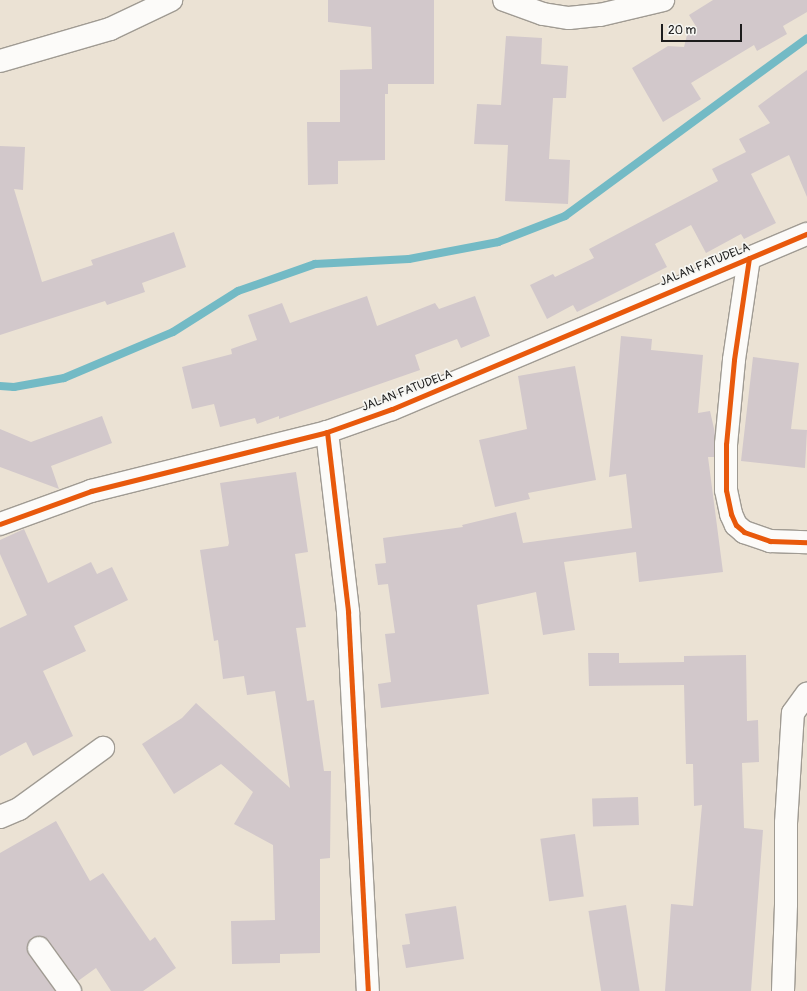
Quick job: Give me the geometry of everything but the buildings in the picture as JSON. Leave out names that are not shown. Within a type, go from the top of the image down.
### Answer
[{"type":"street","points":[[0,61],[110,29],[172,0]]},
{"type":"street","points":[[504,0],[543,14],[569,18],[600,15],[663,0]]},
{"type":"street","name":"JALAN FATUDELA","points":[[0,524],[91,491],[327,432],[461,381],[807,234]]},
{"type":"street","points":[[749,258],[734,360],[726,444],[726,490],[733,519],[744,532],[770,540],[807,542]]},
{"type":"street","points":[[327,432],[348,612],[368,991]]},
{"type":"street","points":[[783,991],[786,904],[786,822],[793,714],[807,694]]},
{"type":"street","points":[[0,817],[19,809],[104,748]]},
{"type":"street","points":[[39,948],[70,991]]},
{"type":"waterway","points":[[0,386],[14,387],[64,378],[173,332],[238,291],[315,264],[409,259],[498,242],[565,216],[807,38]]},
{"type":"cycle path","points":[[0,524],[91,491],[327,432],[392,409],[807,234]]},
{"type":"cycle path","points":[[749,258],[734,360],[726,444],[726,490],[731,514],[736,525],[744,532],[770,541],[807,542]]},
{"type":"cycle path","points":[[327,432],[348,612],[368,991]]}]
